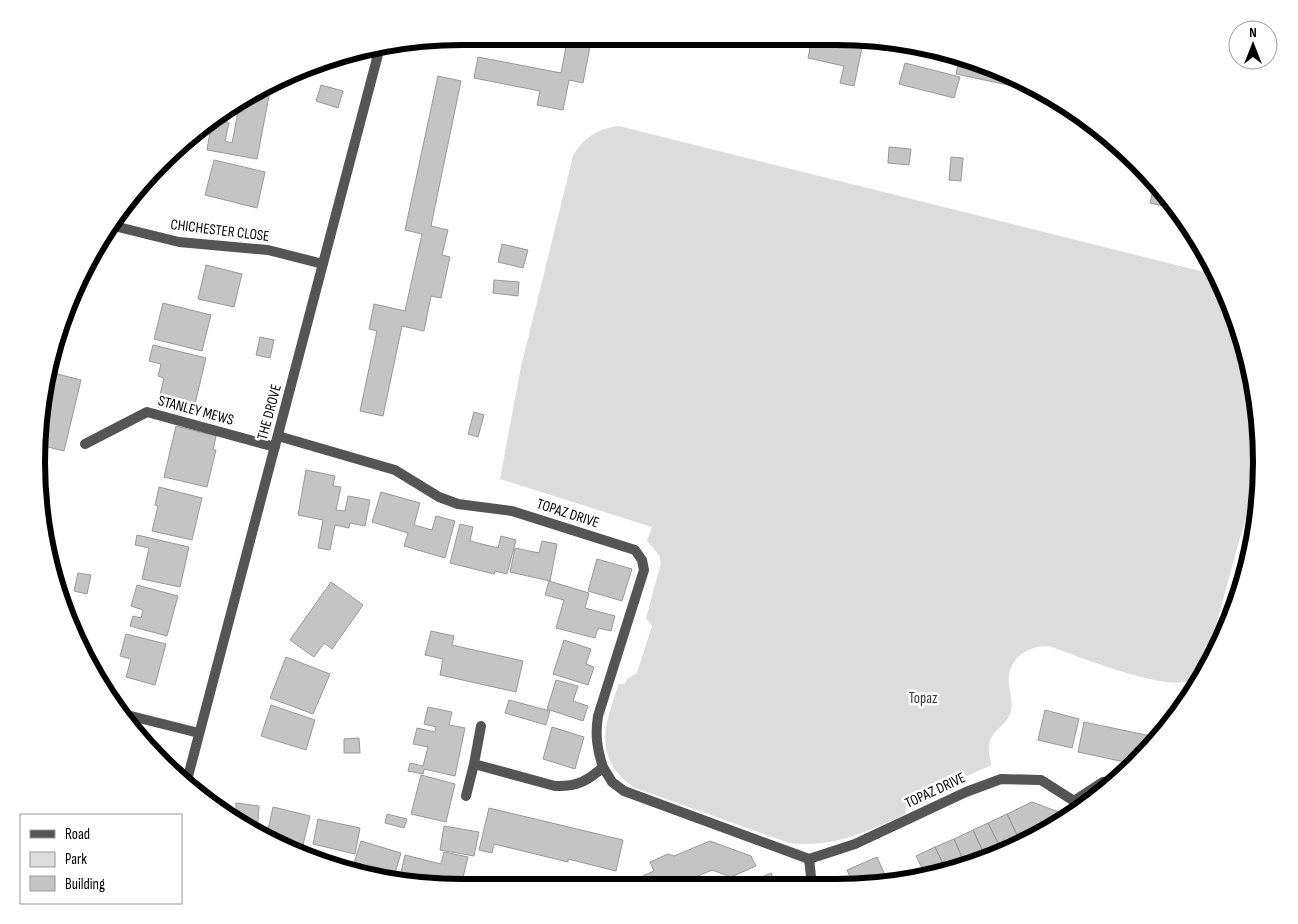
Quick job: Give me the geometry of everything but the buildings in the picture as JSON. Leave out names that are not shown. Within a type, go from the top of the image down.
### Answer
[{"type":"street","name":"THE DROVE","points":[[188,777],[378,54]]},
{"type":"street","name":"CHICHESTER CLOSE","points":[[117,227],[179,242],[268,250],[323,264]]},
{"type":"street","name":"STANLEY MEWS","points":[[85,444],[147,412],[276,446]]},
{"type":"street","name":"TOPAZ DRIVE","points":[[278,436],[396,470],[439,496],[458,504],[512,511],[634,550],[642,560],[644,570],[598,716],[595,732],[597,749],[603,767],[612,782],[624,792],[809,859],[856,844],[966,792],[1001,779],[1041,780],[1075,804]]},
{"type":"street","points":[[131,716],[199,733]]},
{"type":"street","points":[[466,796],[481,726]]},
{"type":"street","points":[[474,764],[555,786],[568,787],[589,780],[603,767]]},
{"type":"street","points":[[809,859],[811,879]]},
{"type":"green space","name":"Topaz","points":[[619,126],[1207,273],[1231,328],[1245,381],[1252,435],[1252,489],[1250,505],[1211,644],[1191,680],[1173,683],[1138,676],[1049,646],[1029,649],[1018,657],[1011,668],[1009,675],[1010,714],[990,741],[991,765],[967,776],[958,772],[952,774],[916,792],[905,809],[906,814],[863,832],[835,841],[806,844],[789,843],[635,788],[621,777],[612,765],[607,753],[606,727],[619,684],[625,684],[627,679],[637,673],[652,626],[646,618],[661,563],[659,555],[647,541],[652,527],[500,479],[521,367],[573,156],[587,139],[604,129]]}]
